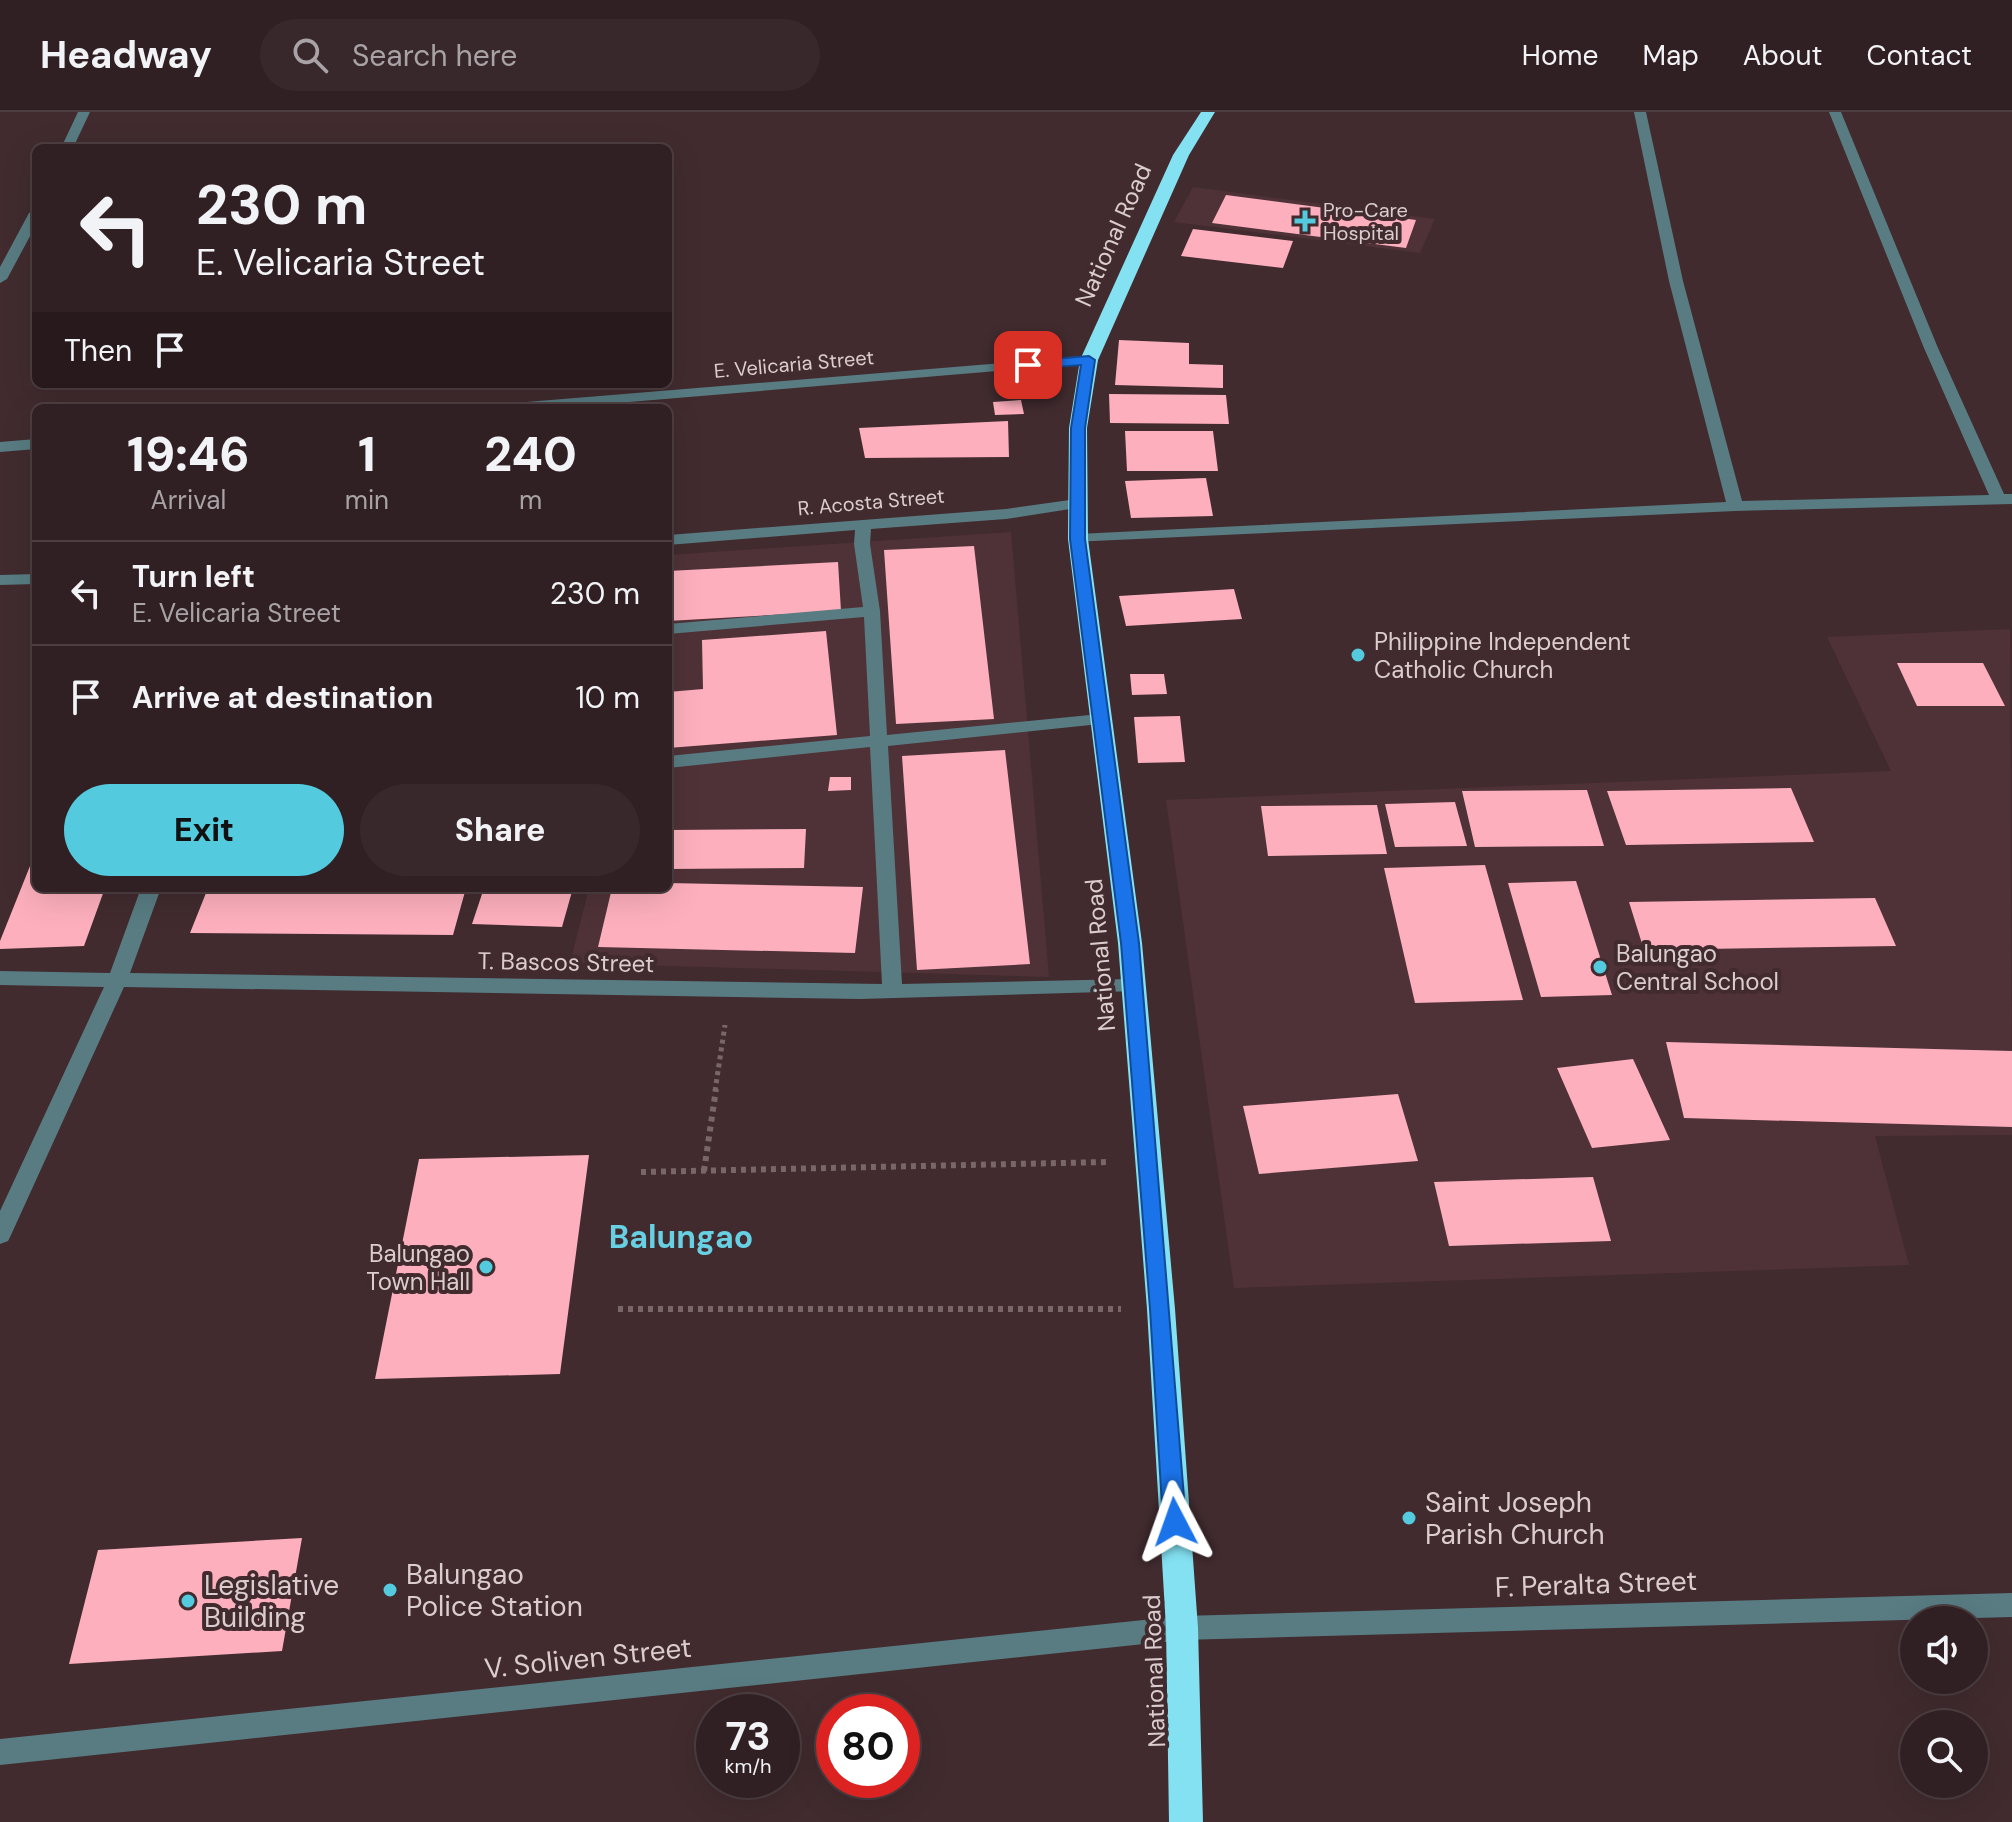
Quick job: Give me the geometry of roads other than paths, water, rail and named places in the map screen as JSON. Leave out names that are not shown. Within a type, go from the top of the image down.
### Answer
[{"type":"highway","name":"National Road","points":[[1186,1822],[1182,1628],[1161,1309],[1131,986],[1130,943],[1078,539],[1077,504],[1078,428],[1089,360],[1181,155],[1208,112]]},
{"type":"street","points":[[69,144],[84,112]]},
{"type":"street","points":[[1640,112],[1676,281],[1735,506]]},
{"type":"street","points":[[1078,539],[1735,506],[2006,499],[1931,348],[1835,112]]},
{"type":"street","points":[[0,279],[32,220]]},
{"type":"street","name":"E. Velicaria Street","points":[[551,404],[1089,360]]},
{"type":"street","points":[[0,447],[32,444]]},
{"type":"street","name":"R. Acosta Street","points":[[672,540],[1006,514],[1077,504]]},
{"type":"street","points":[[864,523],[862,544],[872,611],[892,992]]},
{"type":"street","points":[[0,580],[32,579]]},
{"type":"street","points":[[672,629],[872,611]]},
{"type":"street","points":[[672,762],[1100,719]]},
{"type":"street","points":[[0,1235],[117,981],[150,892]]},
{"type":"street","name":"T. Bascos Street","points":[[0,978],[731,991],[892,992],[1131,986]]},
{"type":"street","name":"F. Peralta Street","points":[[1182,1628],[2012,1605]]},
{"type":"street","name":"V. Soliven Street","points":[[0,1752],[1182,1628]]},
{"type":"place","name":"Pro-Care Hospital","points":[[1305,221]]},
{"type":"place","name":"Philippine Independent Catholic Church","points":[[1358,655]]},
{"type":"place","name":"Balungao Central School","points":[[1600,967]]},
{"type":"place","name":"Balungao Town Hall","points":[[486,1267]]},
{"type":"place","name":"Saint Joseph Parish Church","points":[[1409,1518]]},
{"type":"place","name":"Balungao Police Station","points":[[390,1590]]},
{"type":"place","name":"Legislative Building","points":[[188,1601]]},
{"type":"district","name":"Balungao","points":[[681,1237]]}]
